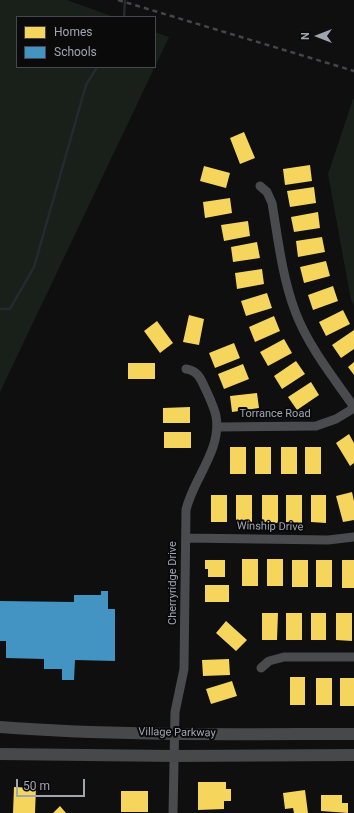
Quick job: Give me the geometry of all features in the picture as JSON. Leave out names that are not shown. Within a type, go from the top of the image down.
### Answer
[{"type":"main road","name":"Village Parkway","points":[[0,727],[174,734],[354,734]]},
{"type":"main road","name":"Village Parkway","points":[[0,754],[174,756],[354,755]]},
{"type":"street","points":[[260,186],[267,192],[272,203],[284,277],[295,311],[306,335],[354,408]]},
{"type":"street","name":"Cherryridge Drive","points":[[173,813],[175,712],[184,669],[188,504],[212,449],[216,427],[214,409],[199,375],[186,369]]},
{"type":"street","name":"Torrance Road","points":[[216,427],[316,426],[336,419],[354,408]]},
{"type":"street","name":"Winship Drive","points":[[186,538],[328,540],[354,537]]},
{"type":"street","points":[[261,668],[269,660],[284,657],[354,657]]},
{"type":"shaded area","points":[[0,0],[67,0],[111,16],[16,16],[16,68],[155,68],[0,392]]},
{"type":"shaded area","points":[[156,32],[169,37],[156,64]]},
{"type":"shaded area","points":[[353,99],[354,305],[351,300],[328,174]]},
{"type":"building: Homes","points":[[244,132],[255,158],[240,164],[230,138]]},
{"type":"building: Homes","points":[[310,165],[312,181],[285,185],[283,169]]},
{"type":"building: Homes","points":[[204,166],[230,173],[226,188],[200,181]]},
{"type":"building: Homes","points":[[314,187],[316,203],[290,207],[287,191]]},
{"type":"building: Homes","points":[[230,198],[232,213],[205,218],[203,202]]},
{"type":"building: Homes","points":[[318,212],[320,228],[294,232],[291,217]]},
{"type":"building: Homes","points":[[248,221],[250,236],[224,241],[221,225]]},
{"type":"building: Homes","points":[[322,237],[325,252],[298,257],[296,241]]},
{"type":"building: Homes","points":[[257,242],[260,258],[233,262],[231,247]]},
{"type":"building: Homes","points":[[326,261],[330,276],[304,283],[300,267]]},
{"type":"building: Homes","points":[[262,269],[264,284],[237,289],[235,273]]},
{"type":"building: Homes","points":[[333,286],[338,301],[313,310],[308,295]]},
{"type":"building: Homes","points":[[267,293],[272,308],[246,316],[241,301]]},
{"type":"building: Homes","points":[[343,310],[350,324],[326,336],[319,322]]},
{"type":"building: Homes","points":[[189,315],[204,319],[199,345],[183,342]]},
{"type":"building: Homes","points":[[274,316],[280,331],[255,342],[249,327]]},
{"type":"building: Homes","points":[[157,321],[173,343],[160,353],[144,331]]},
{"type":"building: Homes","points":[[354,330],[354,349],[341,358],[332,345]]},
{"type":"building: Homes","points":[[284,339],[292,353],[268,366],[260,352]]},
{"type":"building: Homes","points":[[234,343],[240,358],[215,368],[209,353]]},
{"type":"building: Homes","points":[[296,361],[305,374],[282,389],[274,376]]},
{"type":"building: Homes","points":[[354,362],[354,375],[348,367]]},
{"type":"building: Homes","points":[[128,363],[155,363],[155,379],[128,379]]},
{"type":"building: Homes","points":[[243,364],[249,379],[224,389],[218,374]]},
{"type":"building: Homes","points":[[311,382],[319,395],[297,410],[288,397]]},
{"type":"building: Homes","points":[[257,393],[259,408],[232,412],[230,396]]},
{"type":"building: Homes","points":[[190,407],[190,423],[163,423],[163,408]]},
{"type":"building: Homes","points":[[164,432],[191,432],[191,448],[164,448]]},
{"type":"building: Homes","points":[[349,434],[354,443],[354,463],[350,466],[336,443]]},
{"type":"building: Homes","points":[[230,447],[246,447],[246,474],[230,474]]},
{"type":"building: Homes","points":[[255,447],[271,447],[271,474],[255,474]]},
{"type":"building: Homes","points":[[281,447],[297,447],[297,474],[281,474]]},
{"type":"building: Homes","points":[[305,447],[321,447],[321,474],[305,474]]},
{"type":"building: Homes","points":[[352,492],[354,501],[354,520],[343,522],[336,496]]},
{"type":"building: Homes","points":[[211,495],[227,495],[227,522],[211,522]]},
{"type":"building: Homes","points":[[236,495],[252,495],[252,522],[236,522]]},
{"type":"building: Homes","points":[[262,495],[278,495],[278,523],[262,523]]},
{"type":"building: Homes","points":[[286,495],[302,495],[302,523],[286,522]]},
{"type":"building: Homes","points":[[311,495],[326,495],[326,523],[311,522]]},
{"type":"building: Homes","points":[[242,559],[258,559],[258,586],[242,586]]},
{"type":"building: Homes","points":[[267,559],[283,559],[283,586],[267,586]]},
{"type":"building: Homes","points":[[205,560],[225,560],[225,577],[208,577],[208,569],[205,569]]},
{"type":"building: Homes","points":[[292,560],[308,560],[308,587],[292,587]]},
{"type":"building: Homes","points":[[316,560],[332,560],[332,587],[316,587]]},
{"type":"building: Homes","points":[[342,560],[354,560],[354,588],[342,588]]},
{"type":"building: Homes","points":[[205,585],[229,585],[229,602],[205,602]]},
{"type":"building: Homes","points":[[262,613],[278,613],[277,640],[262,640]]},
{"type":"building: Homes","points":[[286,613],[302,613],[302,640],[286,640]]},
{"type":"building: Homes","points":[[311,613],[326,613],[326,640],[311,640]]},
{"type":"building: Homes","points":[[336,613],[352,613],[352,641],[336,640]]},
{"type":"building: Homes","points":[[226,621],[247,640],[236,651],[216,633]]},
{"type":"building: Homes","points":[[229,659],[230,675],[203,676],[202,660]]},
{"type":"building: Homes","points":[[290,677],[305,677],[305,705],[290,705]]},
{"type":"building: Homes","points":[[316,678],[332,678],[332,705],[316,705]]},
{"type":"building: Homes","points":[[340,678],[354,678],[354,706],[340,706]]},
{"type":"building: Homes","points":[[232,681],[237,696],[211,704],[206,689]]},
{"type":"building: Homes","points":[[198,782],[226,782],[226,789],[231,789],[231,801],[224,801],[224,809],[198,810]]},
{"type":"building: Homes","points":[[14,787],[36,788],[35,813],[13,813]]},
{"type":"building: Homes","points":[[305,790],[308,813],[294,813],[293,808],[285,809],[283,793]]},
{"type":"building: Homes","points":[[121,791],[148,791],[148,812],[121,812]]},
{"type":"building: Homes","points":[[321,795],[342,795],[342,803],[348,803],[348,813],[321,811]]},
{"type":"building: Homes","points":[[60,806],[66,813],[53,813]]},
{"type":"building: Schools","points":[[101,591],[108,591],[108,609],[115,609],[115,661],[75,660],[74,680],[62,680],[62,669],[44,669],[44,659],[6,658],[6,641],[0,641],[0,601],[74,602],[74,595],[101,595]]},
{"type":"waterway","points":[[124,16],[125,0]]},
{"type":"waterway","points":[[0,309],[10,309],[34,267],[86,85],[96,68]]},
{"type":"railway","points":[[118,0],[354,71]]}]
